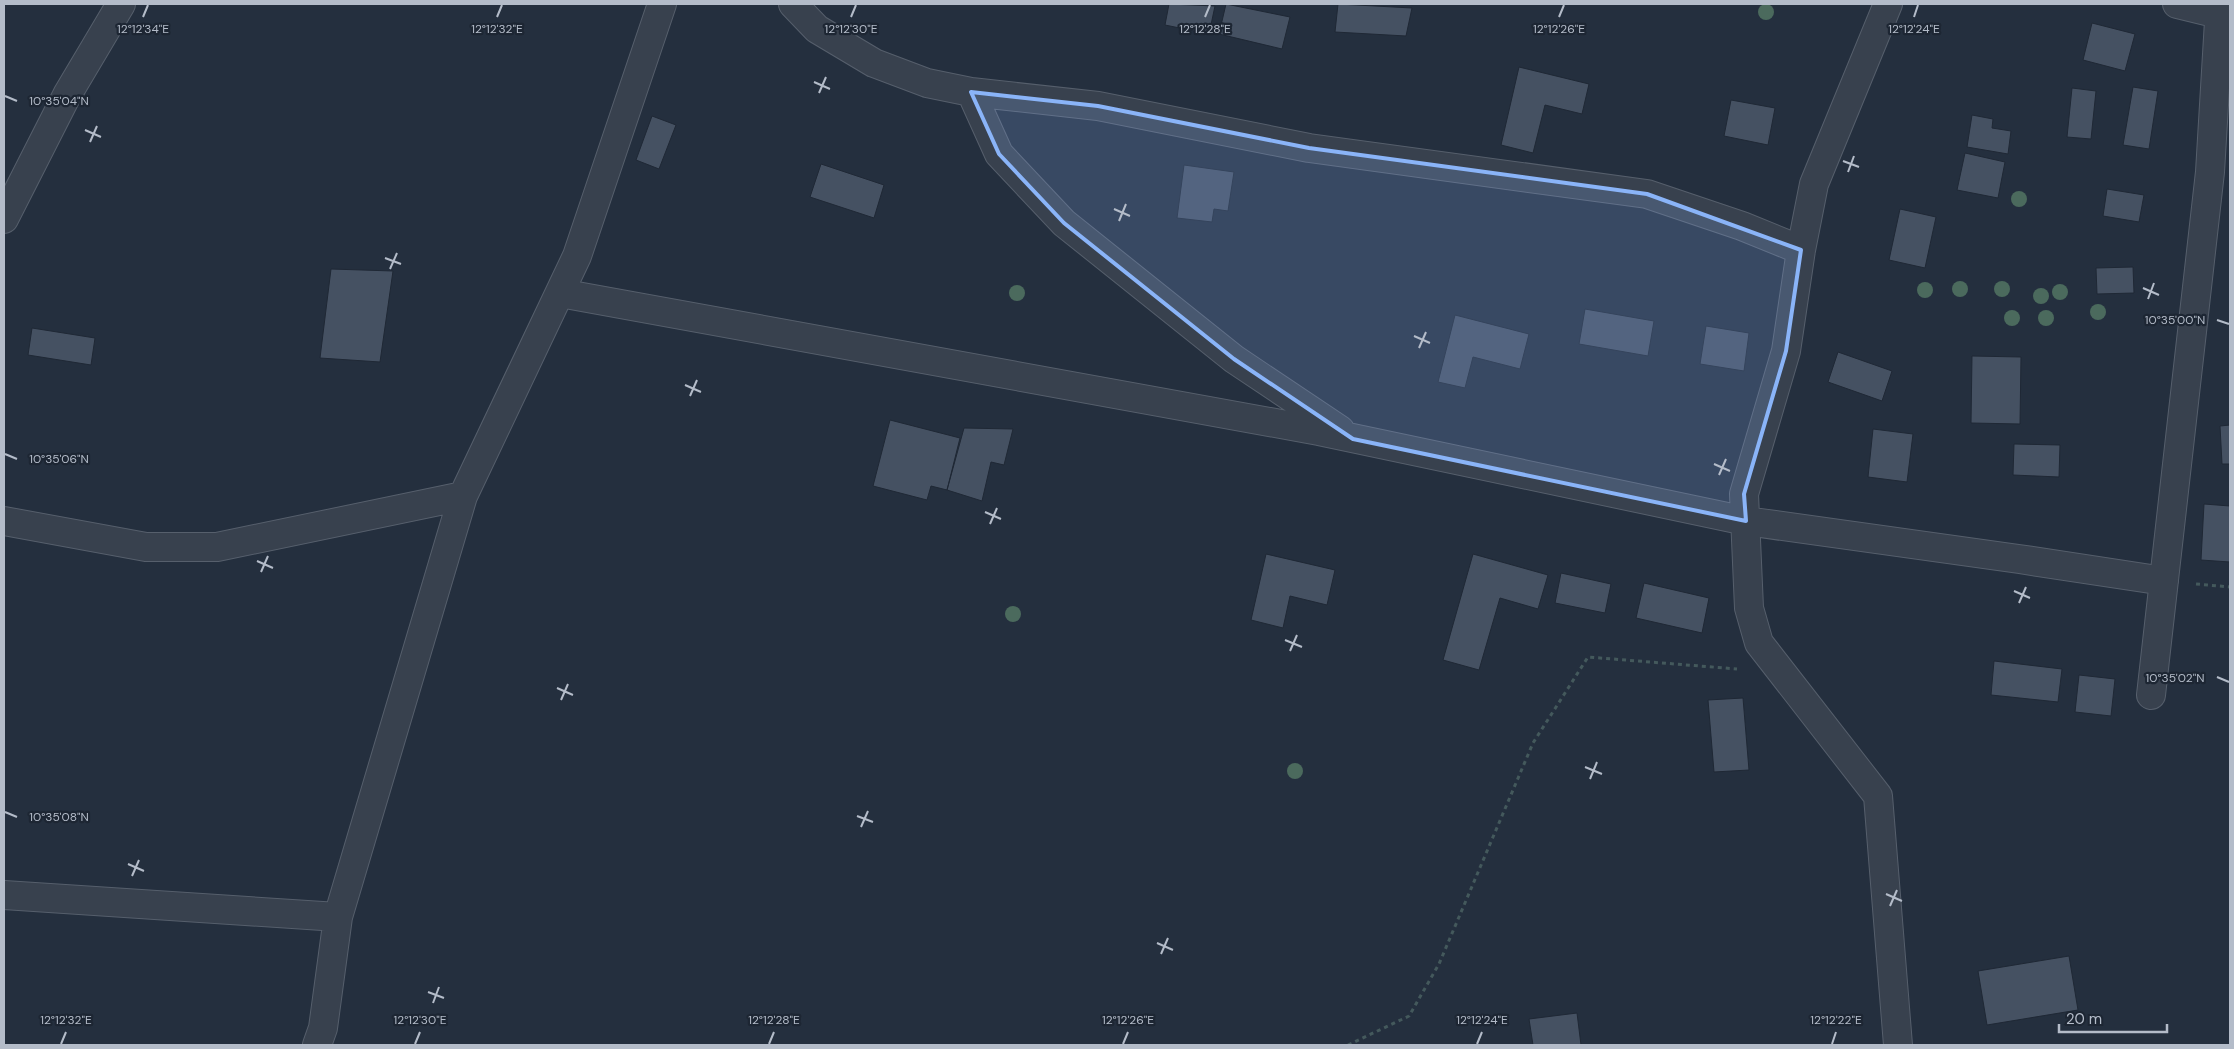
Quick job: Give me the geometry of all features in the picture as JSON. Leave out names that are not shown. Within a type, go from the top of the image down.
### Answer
[{"type":"street","points":[[4,219],[67,95],[121,4]]},
{"type":"street","points":[[317,1045],[323,1028],[338,918],[463,496],[578,256],[662,4]]},
{"type":"street","points":[[794,4],[817,29],[874,63],[927,83],[971,92],[1098,106],[1309,148],[1647,194],[1742,226],[1801,250]]},
{"type":"street","points":[[1888,4],[1814,184],[1801,250],[1786,351],[1744,494],[1749,608],[1759,644],[1878,796],[1898,1045]]},
{"type":"street","points":[[2151,695],[2210,172],[2219,9],[2177,4]]},
{"type":"street","points":[[971,92],[999,154],[1064,223],[1234,359],[1353,439]]},
{"type":"street","points":[[560,294],[1353,439],[1746,521],[2019,558],[2164,581]]},
{"type":"street","points":[[4,521],[146,547],[217,547],[463,496]]},
{"type":"street","points":[[4,895],[338,918]]},
{"type":"path","points":[[1348,1045],[1409,1016],[1439,964],[1533,743],[1588,657],[1783,673]]},
{"type":"highlighted area","points":[[971,92],[1098,106],[1309,148],[1647,194],[1801,250],[1786,351],[1744,494],[1746,521],[1353,439],[1234,359],[1064,223],[999,154]]},
{"type":"building","points":[[1169,4],[1215,6],[1209,34],[1165,25]]},
{"type":"building","points":[[1226,4],[1290,17],[1282,49],[1219,34]]},
{"type":"building","points":[[1338,4],[1412,8],[1406,36],[1335,32]]},
{"type":"building","points":[[2092,23],[2135,34],[2125,71],[2083,60]]},
{"type":"building","points":[[1519,67],[1589,84],[1582,114],[1545,105],[1533,153],[1501,145]]},
{"type":"building","points":[[2133,87],[2158,91],[2149,149],[2123,145]]},
{"type":"building","points":[[2072,88],[2096,91],[2091,139],[2067,137]]},
{"type":"building","points":[[1731,100],[1775,108],[1768,145],[1724,136]]},
{"type":"building","points":[[1972,115],[1993,119],[1992,128],[2011,131],[2008,154],[1967,147]]},
{"type":"building","points":[[652,116],[676,125],[659,169],[636,160]]},
{"type":"building","points":[[1965,153],[2005,162],[1998,198],[1957,190]]},
{"type":"building","points":[[821,164],[884,185],[874,218],[810,197]]},
{"type":"building","points":[[1184,165],[1234,172],[1228,211],[1214,209],[1212,222],[1177,218]]},
{"type":"building","points":[[2107,189],[2144,195],[2139,222],[2103,216]]},
{"type":"building","points":[[1900,209],[1936,217],[1925,268],[1889,260]]},
{"type":"building","points":[[2133,267],[2134,293],[2097,294],[2096,268]]},
{"type":"building","points":[[331,269],[393,271],[380,362],[320,358]]},
{"type":"building","points":[[1585,309],[1654,321],[1648,356],[1579,344]]},
{"type":"building","points":[[1455,315],[1529,334],[1520,369],[1473,357],[1465,388],[1438,382]]},
{"type":"building","points":[[1706,326],[1749,333],[1744,371],[1700,364]]},
{"type":"building","points":[[32,328],[95,338],[91,365],[28,355]]},
{"type":"building","points":[[1838,352],[1892,371],[1882,401],[1828,382]]},
{"type":"building","points":[[1972,356],[2021,357],[2020,424],[1971,423]]},
{"type":"building","points":[[890,420],[960,438],[947,490],[931,486],[927,500],[873,486]]},
{"type":"building","points":[[2230,425],[2230,464],[2222,464],[2220,426]]},
{"type":"building","points":[[964,428],[1013,429],[1004,465],[991,462],[982,501],[947,490]]},
{"type":"building","points":[[1873,429],[1913,434],[1907,482],[1868,477]]},
{"type":"building","points":[[2014,444],[2060,445],[2059,477],[2013,475]]},
{"type":"building","points":[[2204,504],[2230,506],[2230,562],[2201,560]]},
{"type":"building","points":[[1266,554],[1335,570],[1327,605],[1290,596],[1283,628],[1251,620]]},
{"type":"building","points":[[1473,554],[1548,575],[1538,609],[1500,598],[1479,670],[1443,660]]},
{"type":"building","points":[[1561,573],[1611,584],[1605,613],[1555,603]]},
{"type":"building","points":[[1644,583],[1709,598],[1702,633],[1636,618]]},
{"type":"building","points":[[1994,661],[2062,669],[2058,702],[1991,695]]},
{"type":"building","points":[[2079,675],[2115,679],[2111,716],[2075,712]]},
{"type":"building","points":[[1743,698],[1749,770],[1714,772],[1708,700]]},
{"type":"building","points":[[2069,956],[2078,1010],[1987,1025],[1978,971]]},
{"type":"building","points":[[1577,1013],[1581,1045],[1533,1045],[1529,1019]]}]
